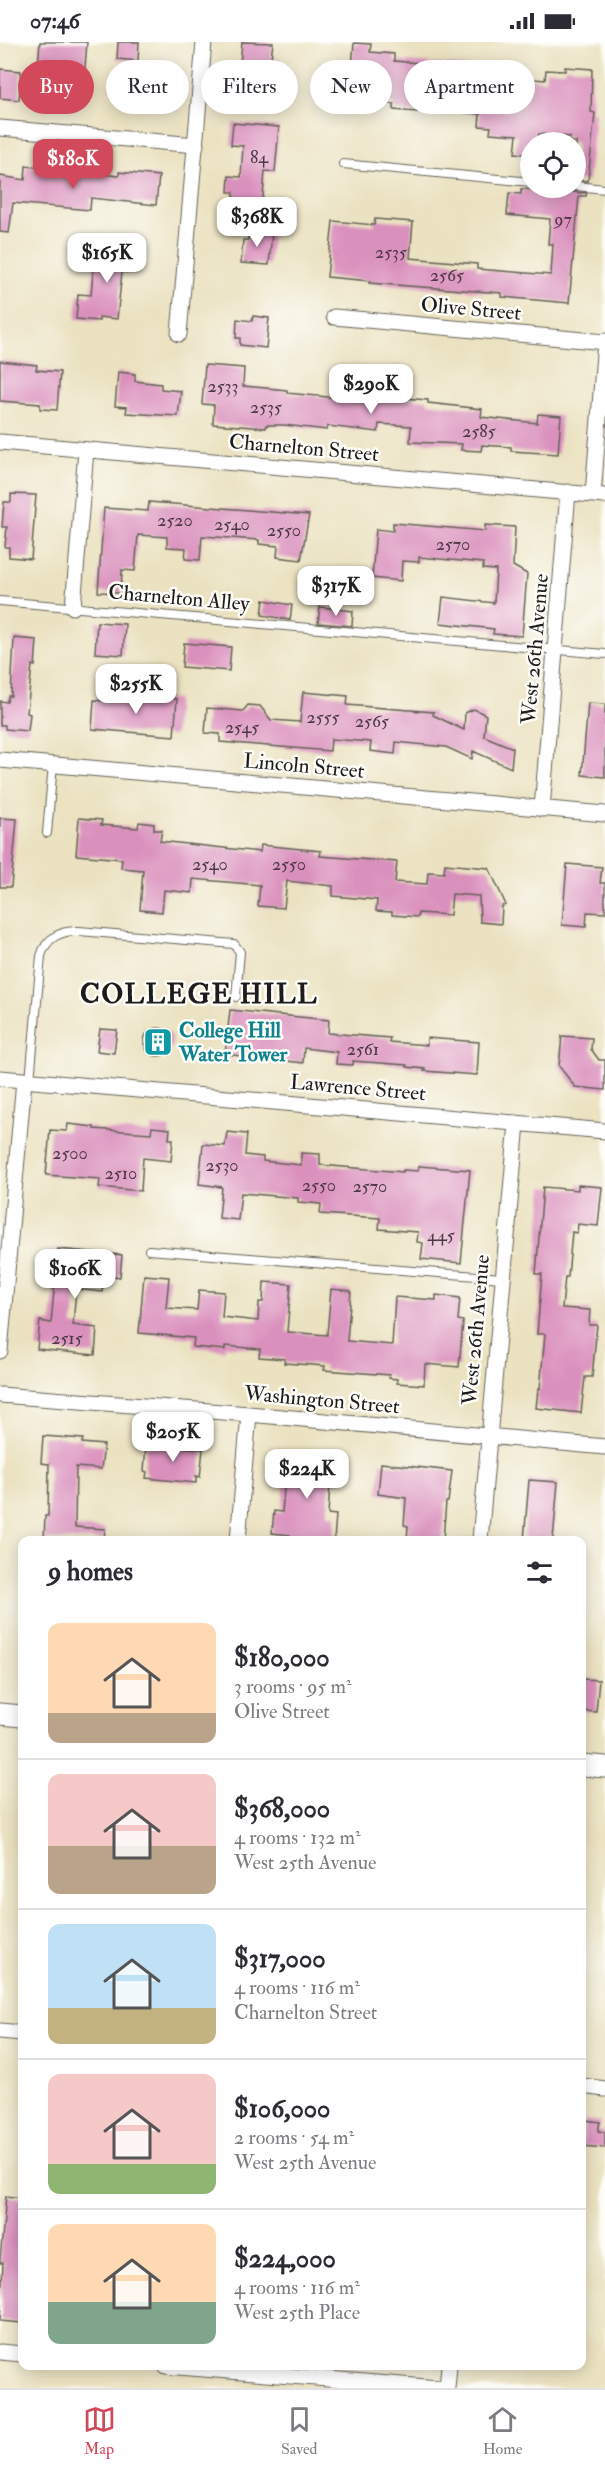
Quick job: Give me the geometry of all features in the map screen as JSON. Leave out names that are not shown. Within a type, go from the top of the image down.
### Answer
[{"type":"street","points":[[179,334],[204,42]]},
{"type":"street","points":[[0,128],[196,145]]},
{"type":"street","name":"Olive Street","points":[[334,317],[605,342]]},
{"type":"street","points":[[599,495],[605,342]]},
{"type":"street","name":"Charnelton Street","points":[[0,442],[599,495]]},
{"type":"street","points":[[72,607],[86,450]]},
{"type":"street","name":"West 26th Avenue","points":[[542,808],[557,650],[568,492]]},
{"type":"street","name":"Lincoln Street","points":[[0,760],[605,814]]},
{"type":"street","name":"Lawrence Street","points":[[0,1078],[605,1131]]},
{"type":"street","points":[[0,1351],[5,1236],[27,1081]]},
{"type":"street","name":"West 26th Avenue","points":[[480,1536],[517,1123]]},
{"type":"street","name":"Washington Street","points":[[0,1395],[249,1414],[605,1447]]},
{"type":"street","points":[[238,1536],[249,1414]]},
{"type":"street","points":[[0,1714],[18,1716]]},
{"type":"street","points":[[586,1765],[605,1767]]},
{"type":"street","points":[[0,2031],[18,2033]]},
{"type":"street","points":[[586,2087],[605,2089]]},
{"type":"street","points":[[0,2352],[18,2354]]},
{"type":"street","points":[[216,2370],[439,2388]]},
{"type":"street","points":[[447,2388],[449,2370]]},
{"type":"lane","points":[[343,164],[520,181]]},
{"type":"lane","points":[[586,187],[605,189]]},
{"type":"lane","name":"Charnelton Alley","points":[[0,601],[605,654]]},
{"type":"lane","points":[[47,833],[52,764]]},
{"type":"lane","points":[[27,1081],[41,956],[45,945],[61,932],[79,931],[232,943],[238,946],[240,952],[236,997]]},
{"type":"lane","points":[[149,1250],[502,1278]]},
{"type":"building","points":[[40,42],[87,42],[86,60],[38,60]]},
{"type":"building","points":[[118,42],[139,42],[138,60],[117,59]]},
{"type":"building","points":[[242,42],[273,43],[271,58],[277,58],[277,60],[240,60]]},
{"type":"building","points":[[354,43],[371,44],[370,52],[394,54],[394,61],[404,62],[404,111],[394,110],[394,104],[392,104],[392,60],[353,60]]},
{"type":"building","points":[[565,67],[592,69],[591,112],[595,113],[588,181],[586,181],[586,132],[520,132],[520,154],[515,153],[517,135],[490,133],[491,127],[479,126],[480,114],[535,114],[535,79],[545,80],[546,70],[565,71]]},
{"type":"building","points":[[0,69],[18,71],[18,100],[0,98]]},
{"type":"building","points":[[233,123],[279,127],[275,172],[265,171],[262,210],[233,208],[234,192],[228,192],[229,176],[241,177],[243,146],[231,145]]},
{"type":"building","points":[[26,166],[119,176],[119,172],[159,176],[156,205],[91,198],[90,210],[13,203],[9,233],[0,232],[0,176],[25,180]]},
{"type":"building","points":[[509,193],[520,194],[520,198],[579,198],[569,303],[502,297],[502,293],[369,283],[370,281],[327,277],[333,221],[374,225],[375,219],[413,222],[410,258],[477,264],[477,269],[551,275],[553,244],[548,244],[550,219],[507,215]]},
{"type":"building","points":[[249,230],[272,232],[269,265],[241,263],[243,240],[248,240]]},
{"type":"building","points":[[105,248],[140,253],[139,273],[122,272],[117,319],[99,317],[99,321],[76,319],[78,294],[91,295],[95,251],[105,252]]},
{"type":"building","points":[[253,316],[269,318],[266,348],[240,345],[240,338],[236,338],[237,319],[252,321]]},
{"type":"building","points":[[0,361],[37,365],[36,370],[60,372],[57,410],[40,409],[40,404],[0,401]]},
{"type":"building","points":[[205,365],[244,368],[243,386],[287,390],[287,393],[338,398],[339,387],[367,389],[366,395],[428,400],[428,403],[482,409],[481,417],[537,423],[538,414],[561,416],[558,454],[511,451],[511,447],[482,445],[481,451],[461,450],[462,444],[410,442],[411,426],[379,424],[378,432],[328,426],[327,430],[284,425],[266,425],[266,428],[213,424],[214,405],[202,404]]},
{"type":"building","points":[[118,372],[135,374],[135,381],[161,384],[161,389],[181,391],[178,416],[126,413],[127,407],[115,406]]},
{"type":"building","points":[[11,494],[36,495],[31,559],[9,557],[9,547],[5,547],[7,527],[2,527],[4,502],[11,502]]},
{"type":"building","points":[[149,502],[309,515],[301,560],[277,557],[278,546],[259,544],[259,540],[202,536],[200,560],[185,559],[186,548],[167,547],[167,537],[138,535],[135,571],[122,570],[121,593],[98,592],[104,508],[148,511]]},
{"type":"building","points":[[393,523],[485,531],[485,525],[515,527],[513,566],[527,574],[522,636],[493,634],[494,629],[440,623],[443,597],[494,603],[496,570],[483,569],[483,563],[419,557],[419,562],[402,561],[401,581],[372,578],[376,529],[393,531]]},
{"type":"building","points":[[264,600],[292,605],[290,620],[262,615]]},
{"type":"building","points":[[320,607],[353,611],[352,626],[318,623]]},
{"type":"building","points":[[97,622],[125,624],[123,655],[95,653]]},
{"type":"building","points":[[14,638],[37,640],[27,713],[30,714],[28,731],[5,729],[5,725],[0,725],[0,701],[7,702],[8,696],[11,696]]},
{"type":"building","points":[[184,643],[231,647],[229,671],[182,667]]},
{"type":"building","points":[[303,692],[348,696],[347,705],[434,712],[433,715],[464,730],[465,713],[474,709],[486,715],[484,736],[513,748],[511,768],[473,751],[472,759],[446,747],[396,742],[395,754],[370,751],[371,742],[331,739],[330,751],[220,742],[220,734],[205,733],[207,708],[243,711],[248,705],[260,706],[271,720],[300,722]]},
{"type":"building","points":[[109,694],[177,699],[174,736],[92,729],[94,700],[108,701]]},
{"type":"building","points":[[588,703],[605,704],[605,777],[582,775]]},
{"type":"building","points":[[0,818],[17,819],[11,887],[0,887]]},
{"type":"building","points":[[79,818],[102,820],[101,825],[138,828],[139,822],[154,824],[154,830],[162,830],[160,841],[260,852],[261,845],[321,851],[320,856],[397,862],[395,882],[427,884],[428,872],[444,873],[445,864],[489,868],[506,905],[502,906],[501,924],[480,922],[479,896],[452,894],[450,915],[418,913],[418,917],[392,915],[392,912],[376,911],[377,900],[333,896],[333,886],[287,881],[284,908],[258,906],[260,885],[193,879],[192,893],[164,890],[162,912],[140,910],[143,870],[121,868],[122,859],[76,855]]},
{"type":"building","points":[[567,864],[602,867],[600,883],[605,883],[605,913],[587,912],[586,927],[562,925]]},
{"type":"building","points":[[230,1010],[329,1020],[328,1033],[390,1038],[389,1042],[427,1045],[427,1038],[479,1042],[477,1075],[424,1071],[425,1069],[407,1067],[407,1065],[353,1061],[353,1065],[336,1064],[337,1052],[304,1048],[303,1063],[225,1054]]},
{"type":"building","name":"College Hill Water Tower","points":[[158,1028],[168,1032],[172,1042],[168,1052],[158,1056],[148,1052],[144,1042],[148,1032]]},
{"type":"building","points":[[100,1029],[117,1030],[114,1053],[97,1051]]},
{"type":"building","points":[[562,1036],[592,1038],[591,1049],[599,1060],[605,1060],[605,1090],[575,1087],[559,1066]]},
{"type":"building","points":[[68,1124],[94,1127],[94,1129],[151,1133],[152,1127],[170,1129],[169,1139],[173,1139],[171,1161],[143,1158],[141,1191],[99,1187],[100,1179],[46,1175],[50,1130],[67,1131]]},
{"type":"building","points":[[227,1132],[247,1134],[245,1155],[263,1157],[263,1161],[301,1165],[301,1153],[320,1154],[320,1165],[403,1172],[403,1170],[418,1171],[419,1166],[470,1170],[461,1263],[421,1259],[423,1243],[417,1242],[418,1232],[379,1229],[380,1218],[320,1214],[321,1204],[298,1202],[298,1198],[241,1193],[238,1220],[219,1218],[222,1187],[199,1184],[203,1144],[225,1146]]},
{"type":"building","points":[[578,1185],[602,1187],[598,1226],[578,1224],[577,1233],[572,1232],[568,1277],[565,1277],[562,1308],[590,1310],[589,1325],[597,1325],[592,1377],[585,1377],[581,1413],[536,1408],[545,1334],[537,1334],[542,1274],[536,1274],[543,1187],[578,1190]]},
{"type":"building","points":[[58,1249],[122,1255],[120,1277],[104,1275],[102,1292],[76,1289],[73,1325],[97,1328],[95,1355],[37,1349],[40,1321],[51,1323]]},
{"type":"building","points":[[144,1275],[169,1277],[166,1308],[197,1310],[199,1290],[224,1292],[222,1317],[258,1321],[259,1302],[263,1302],[264,1282],[291,1284],[287,1332],[327,1335],[331,1289],[351,1291],[347,1341],[392,1345],[395,1297],[436,1300],[436,1295],[460,1298],[458,1320],[463,1321],[459,1367],[425,1364],[424,1385],[397,1383],[397,1379],[389,1378],[390,1375],[324,1370],[325,1366],[284,1363],[285,1359],[259,1357],[260,1349],[225,1346],[225,1350],[193,1347],[194,1338],[139,1333]]},
{"type":"building","points":[[43,1436],[83,1439],[82,1443],[104,1445],[101,1469],[76,1467],[75,1527],[105,1529],[104,1536],[44,1536],[45,1516],[48,1516],[49,1464],[41,1463]]},
{"type":"building","points":[[166,1443],[203,1449],[200,1477],[196,1476],[196,1483],[146,1478],[147,1472],[144,1471],[146,1445],[166,1447]]},
{"type":"building","points":[[287,1456],[332,1460],[332,1464],[342,1465],[340,1482],[330,1484],[328,1514],[336,1515],[334,1536],[290,1536],[272,1533],[274,1511],[282,1512]]},
{"type":"building","points":[[381,1463],[452,1471],[448,1502],[446,1502],[443,1536],[407,1536],[408,1526],[404,1525],[406,1498],[378,1494]]},
{"type":"building","points":[[529,1480],[558,1482],[553,1536],[524,1536]]},
{"type":"building","points":[[586,1679],[599,1680],[596,1712],[586,1711]]},
{"type":"building","points":[[586,2120],[600,2122],[598,2131],[605,2132],[605,2148],[586,2146]]},
{"type":"building","points":[[6,2196],[18,2198],[18,2323],[0,2321],[3,2263],[0,2263]]},
{"type":"place","name":"College Hill Water Tower","points":[[158,1042]]},
{"type":"district","name":"COLLEGE HILL","points":[[199,994]]}]
